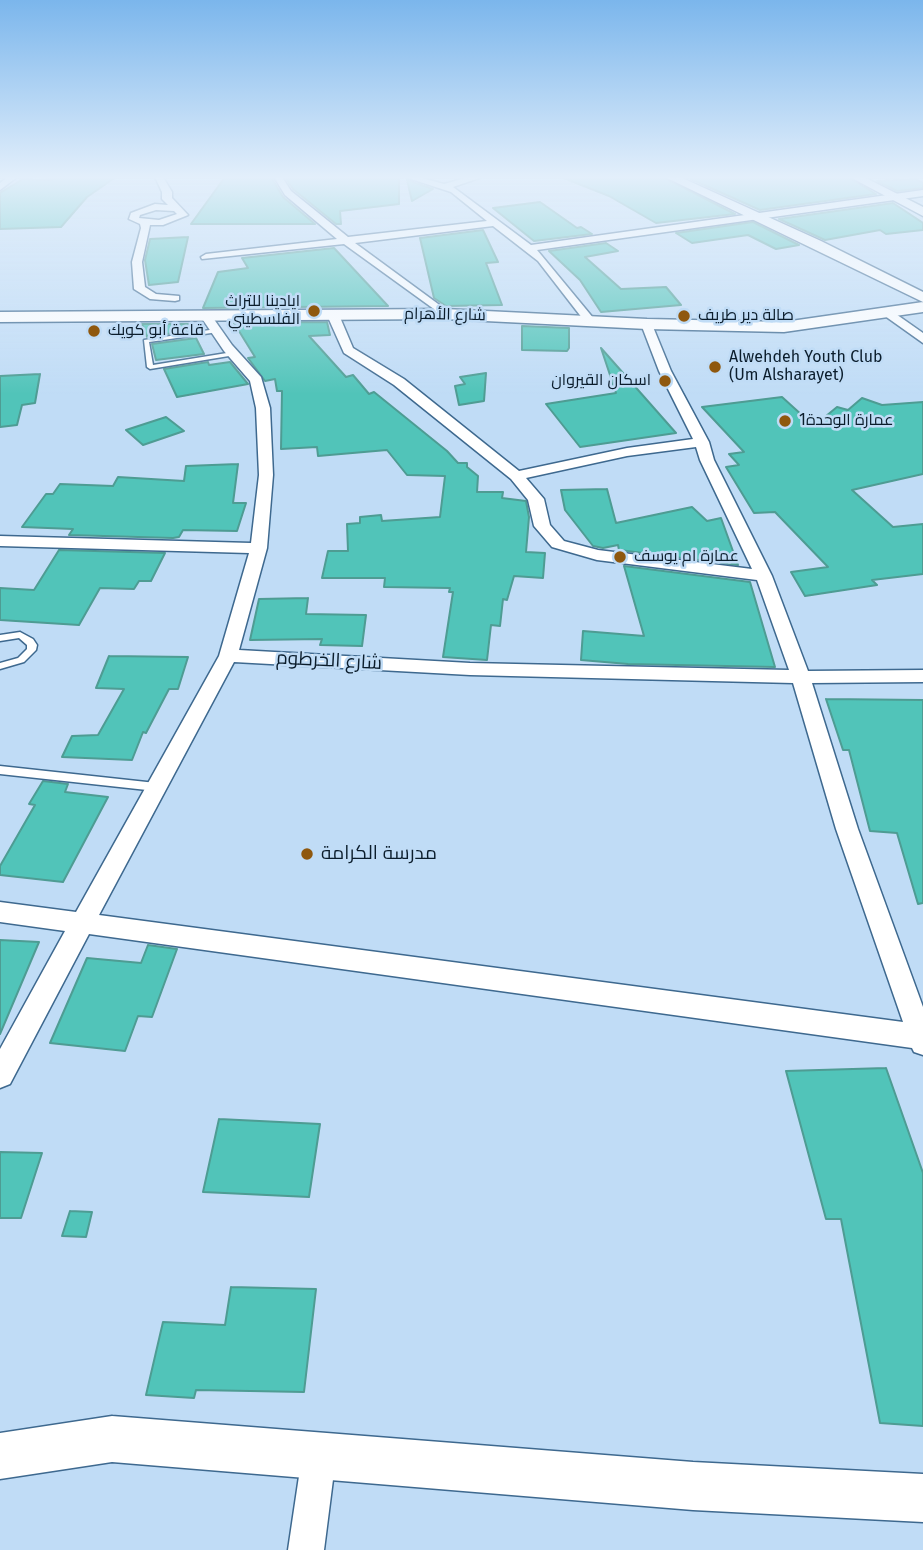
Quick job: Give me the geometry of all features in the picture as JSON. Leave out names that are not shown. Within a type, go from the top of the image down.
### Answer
[{"type":"street","points":[[140,249],[137,262],[140,289],[154,296],[175,298]]},
{"type":"street","points":[[206,257],[269,249]]},
{"type":"street","points":[[358,249],[445,314]]},
{"type":"street","points":[[531,249],[542,259],[590,321]]},
{"type":"street","points":[[826,249],[923,298]]},
{"type":"street","name":"شارع الأهرام","points":[[0,317],[445,314],[646,324],[784,327],[888,314],[923,306]]},
{"type":"street","points":[[888,314],[923,339]]},
{"type":"street","points":[[333,315],[348,350],[399,383],[516,476],[537,499],[542,526],[558,544],[597,555],[764,576]]},
{"type":"street","points":[[0,1075],[228,656],[259,548],[266,475],[262,408],[256,380],[206,317]]},
{"type":"street","points":[[0,912],[922,1039],[847,830],[801,677],[764,576],[707,460],[702,442],[665,371],[646,324]]},
{"type":"street","points":[[516,476],[627,452],[702,442]]},
{"type":"street","points":[[0,541],[259,548]]},
{"type":"street","name":"شارع الخرطوم","points":[[228,656],[470,669],[801,677],[923,676]]},
{"type":"street","points":[[0,1456],[112,1438],[693,1486],[923,1498]]},
{"type":"street","points":[[306,1550],[319,1456]]},
{"type":"lane","points":[[216,331],[146,341],[150,367],[233,354]]},
{"type":"lane","points":[[0,638],[20,635],[26,637],[32,645],[31,650],[21,660],[0,666]]},
{"type":"lane","points":[[0,770],[156,787]]},
{"type":"building","points":[[148,249],[185,249],[178,282],[149,285],[145,260]]},
{"type":"building","points":[[335,249],[388,306],[203,308],[218,272],[248,268],[242,258]]},
{"type":"building","points":[[423,249],[492,249],[498,262],[486,263],[502,305],[446,306],[434,298]]},
{"type":"building","points":[[616,249],[618,251],[585,257],[621,289],[666,287],[681,305],[601,312],[580,280],[549,251]]},
{"type":"building","points":[[327,322],[330,335],[309,336],[346,377],[353,375],[369,394],[374,392],[458,463],[467,463],[467,467],[478,476],[477,492],[503,492],[502,498],[526,501],[529,517],[526,552],[545,553],[543,578],[514,576],[507,600],[503,599],[500,626],[491,625],[487,660],[443,657],[453,592],[449,592],[450,588],[384,587],[385,578],[322,578],[328,551],[348,551],[347,524],[360,523],[360,517],[381,515],[382,521],[440,517],[445,476],[407,475],[387,450],[318,456],[317,447],[281,449],[282,391],[277,391],[275,379],[265,381],[248,358],[255,357],[234,323]]},
{"type":"building","points":[[142,324],[190,324],[193,330],[147,337]]},
{"type":"building","points":[[522,326],[569,328],[569,348],[567,351],[522,350]]},
{"type":"building","points":[[196,338],[204,354],[156,360],[152,344]]},
{"type":"building","points":[[601,348],[676,433],[580,447],[546,404],[616,393]]},
{"type":"building","points":[[208,362],[209,365],[230,362],[248,384],[177,397],[164,369]]},
{"type":"building","points":[[486,373],[484,401],[459,405],[455,386],[465,384],[460,377]]},
{"type":"building","points":[[40,374],[35,403],[22,405],[17,425],[0,427],[0,376]]},
{"type":"building","points":[[782,397],[814,426],[837,407],[848,410],[862,398],[882,405],[923,402],[923,474],[852,490],[893,527],[923,524],[923,574],[872,580],[877,585],[805,596],[791,572],[828,567],[775,512],[754,513],[726,467],[739,465],[729,454],[744,452],[702,407]]},
{"type":"building","points":[[166,417],[184,431],[143,445],[126,430]]},
{"type":"building","points":[[238,464],[233,503],[246,503],[237,531],[183,530],[179,537],[173,538],[69,535],[73,529],[22,527],[46,494],[53,494],[60,484],[113,486],[118,477],[184,481],[186,466]]},
{"type":"building","points":[[607,489],[616,523],[692,507],[707,521],[721,518],[738,565],[619,550],[618,545],[603,548],[593,546],[565,510],[561,490]]},
{"type":"building","points":[[59,550],[165,553],[151,581],[139,581],[134,589],[100,588],[79,625],[0,620],[0,588],[34,590]]},
{"type":"building","points":[[624,566],[750,582],[775,667],[628,664],[581,660],[583,631],[644,636]]},
{"type":"building","points":[[308,598],[306,614],[366,615],[362,646],[320,645],[322,639],[250,640],[259,599]]},
{"type":"building","points":[[109,656],[188,657],[178,689],[169,689],[146,733],[143,732],[132,760],[62,757],[72,736],[98,735],[124,689],[96,688]]},
{"type":"building","points":[[826,699],[923,700],[923,903],[918,904],[897,833],[870,831],[849,750],[843,750]]},
{"type":"building","points":[[43,781],[68,784],[65,792],[108,797],[63,882],[0,875],[0,866],[35,805],[29,804]]},
{"type":"building","points":[[0,940],[39,942],[0,1034]]},
{"type":"building","points":[[148,945],[177,949],[152,1017],[138,1016],[125,1051],[50,1043],[87,958],[141,963]]},
{"type":"building","points":[[886,1068],[923,1173],[923,1426],[880,1423],[841,1219],[826,1219],[786,1071]]},
{"type":"building","points":[[219,1119],[320,1124],[309,1197],[203,1192]]},
{"type":"building","points":[[0,1152],[42,1153],[21,1218],[0,1218]]},
{"type":"building","points":[[70,1211],[92,1212],[86,1237],[62,1236]]},
{"type":"building","points":[[231,1287],[316,1289],[304,1392],[196,1390],[194,1398],[146,1395],[163,1322],[225,1325]]},
{"type":"place","name":"ايادينا للتراث الفلسطيني","points":[[314,311]]},
{"type":"place","name":"صالة دير طريف","points":[[684,316]]},
{"type":"place","name":"قاعة أبو كويك","points":[[94,331]]},
{"type":"place","name":"Alwehdeh Youth Club (Um Alsharayet)","points":[[715,367]]},
{"type":"place","name":"اسكان القيروان","points":[[665,381]]},
{"type":"place","name":"عمارة الوحدة1","points":[[785,421]]},
{"type":"place","name":"عمارة ام يوسف","points":[[620,557]]},
{"type":"place","name":"مدرسة الكرامة","points":[[307,854]]}]
